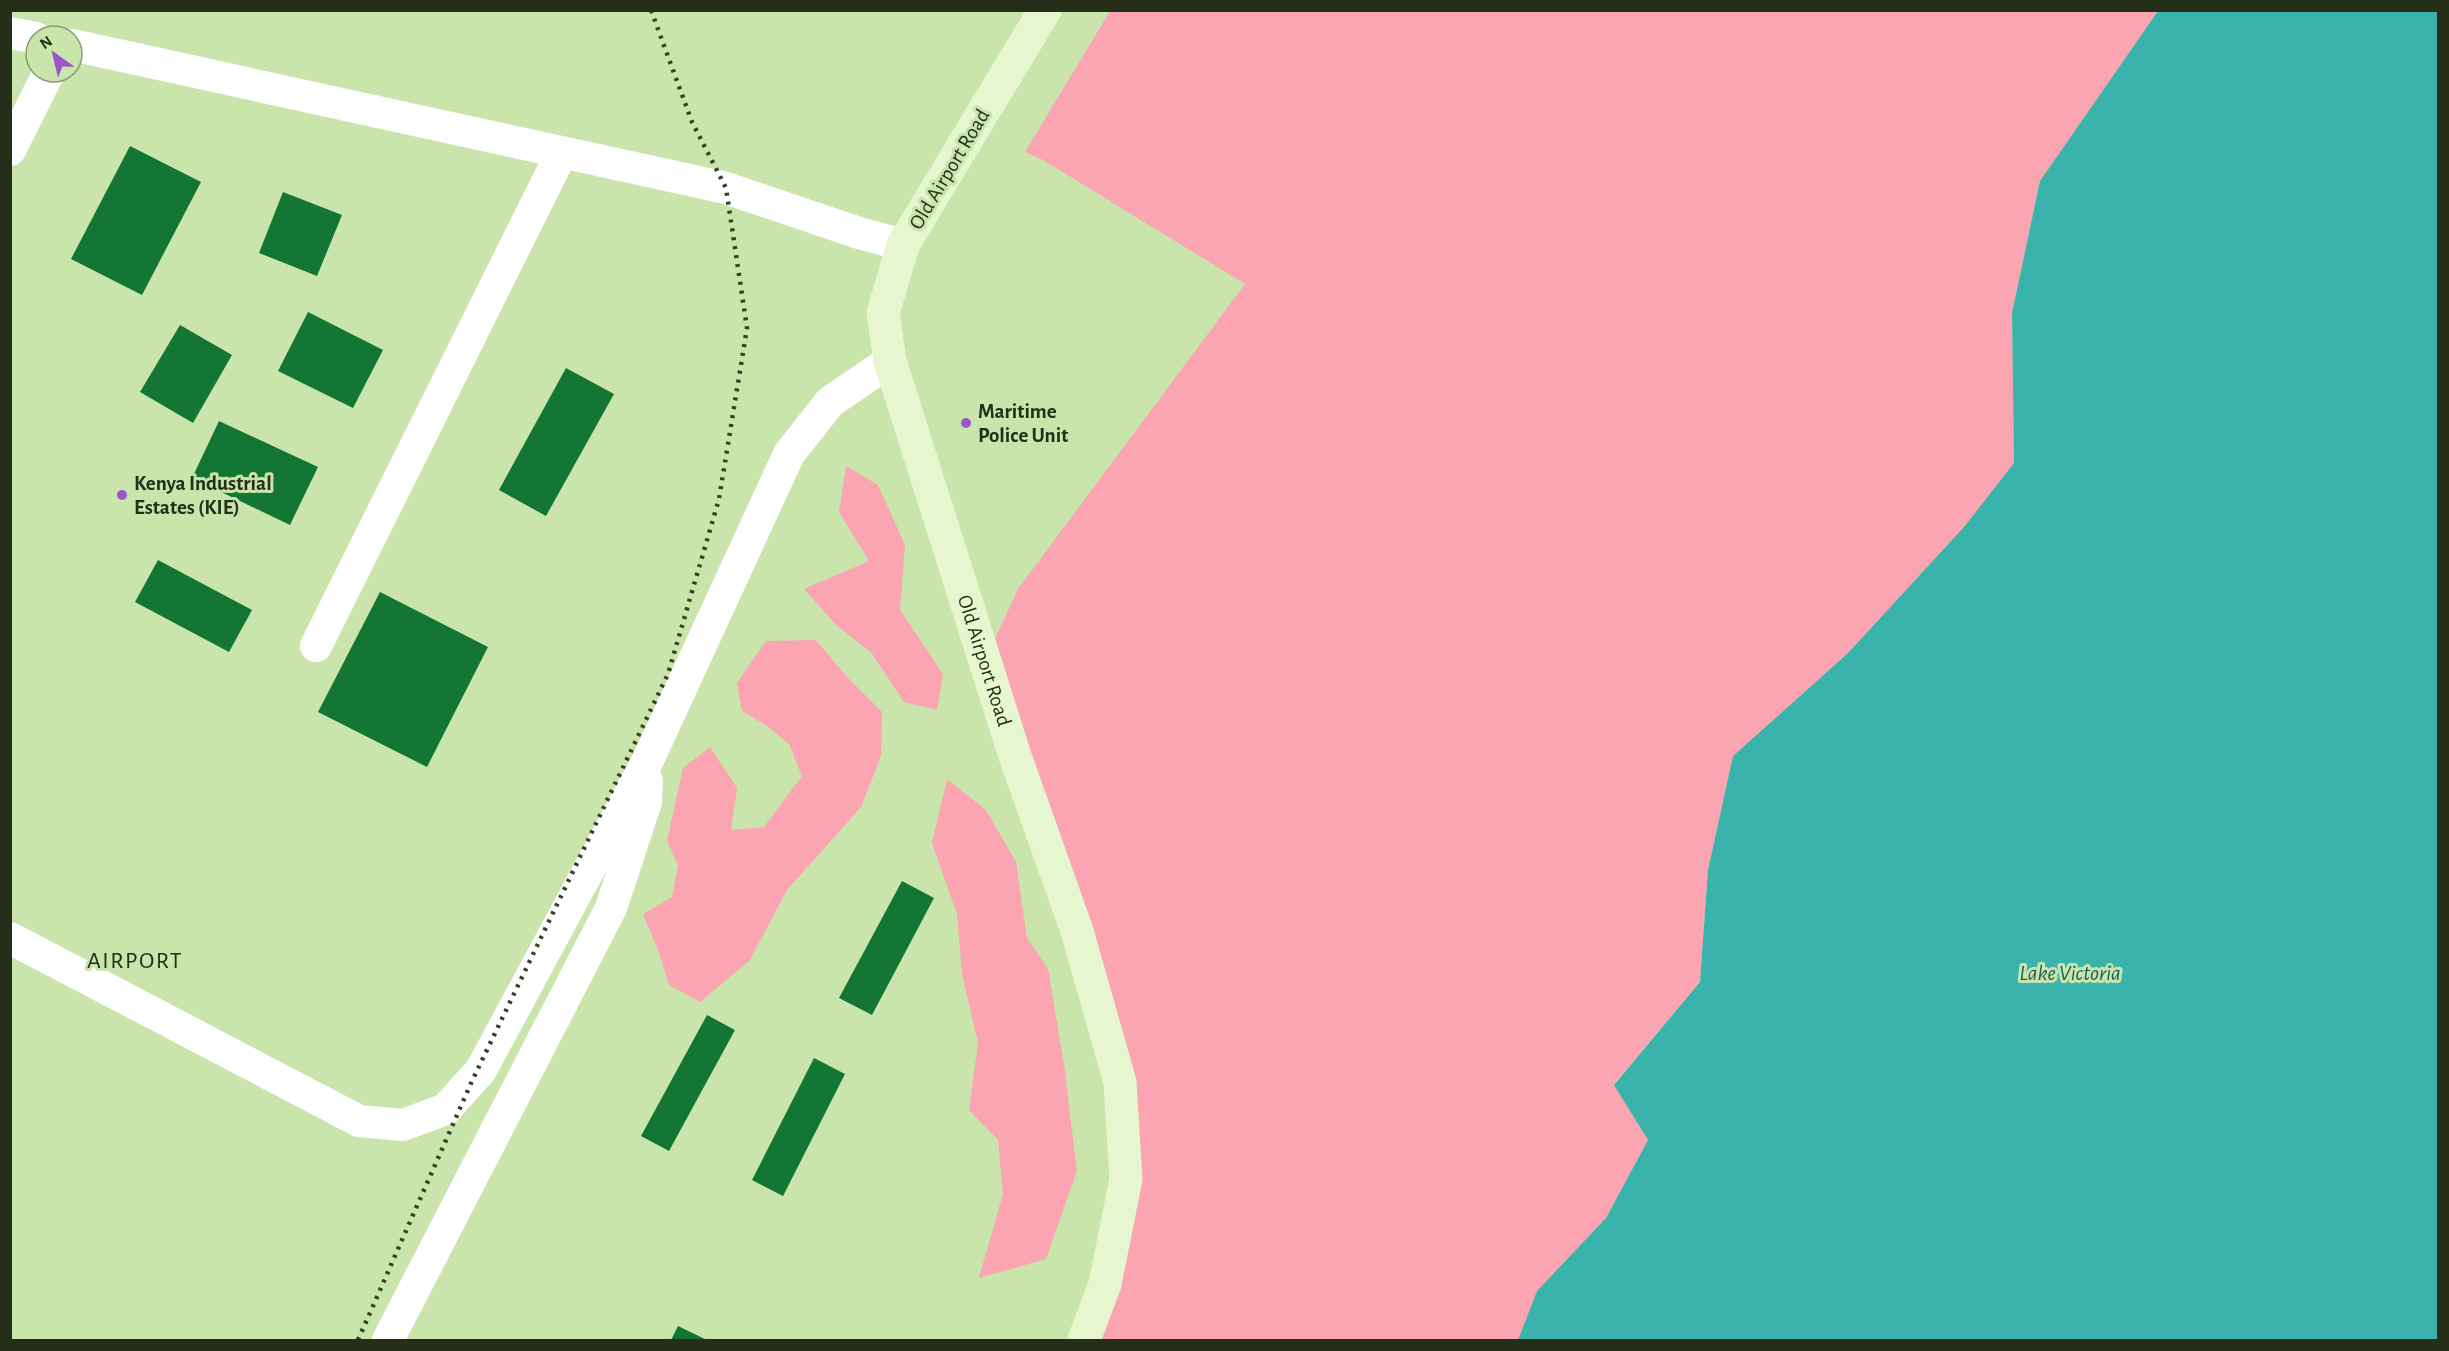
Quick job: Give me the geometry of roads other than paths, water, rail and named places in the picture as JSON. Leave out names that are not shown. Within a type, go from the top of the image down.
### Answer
[{"type":"main road","name":"Old Airport Road","points":[[1045,10],[903,245],[884,313],[890,361],[1015,756],[1077,931],[1120,1082],[1126,1179],[1105,1284],[1084,1341]]},
{"type":"street","points":[[84,48],[726,188],[859,233],[903,245]]},
{"type":"street","points":[[10,150],[43,84]]},
{"type":"street","points":[[316,646],[562,152]]},
{"type":"street","points":[[10,938],[359,1121],[403,1125],[446,1109],[482,1070],[648,760],[789,454],[830,402],[890,361]]},
{"type":"street","points":[[388,1341],[611,908],[646,802],[648,760]]},
{"type":"water","name":"Lake Victoria","points":[[2158,11],[2438,11],[2438,1340],[1518,1340],[1537,1291],[1606,1218],[1648,1140],[1614,1085],[1700,982],[1708,870],[1733,756],[1848,653],[1964,527],[2014,463],[2012,313],[2040,181]]},
{"type":"railway","points":[[358,1340],[472,1081],[668,674],[719,499],[747,328],[726,188],[692,122],[651,10]]},
{"type":"place","name":"Maritime Police Unit","points":[[966,423]]},
{"type":"place","name":"Kenya Industrial Estates (KIE)","points":[[122,495]]},
{"type":"district","name":"AIRPORT","points":[[135,960]]}]
